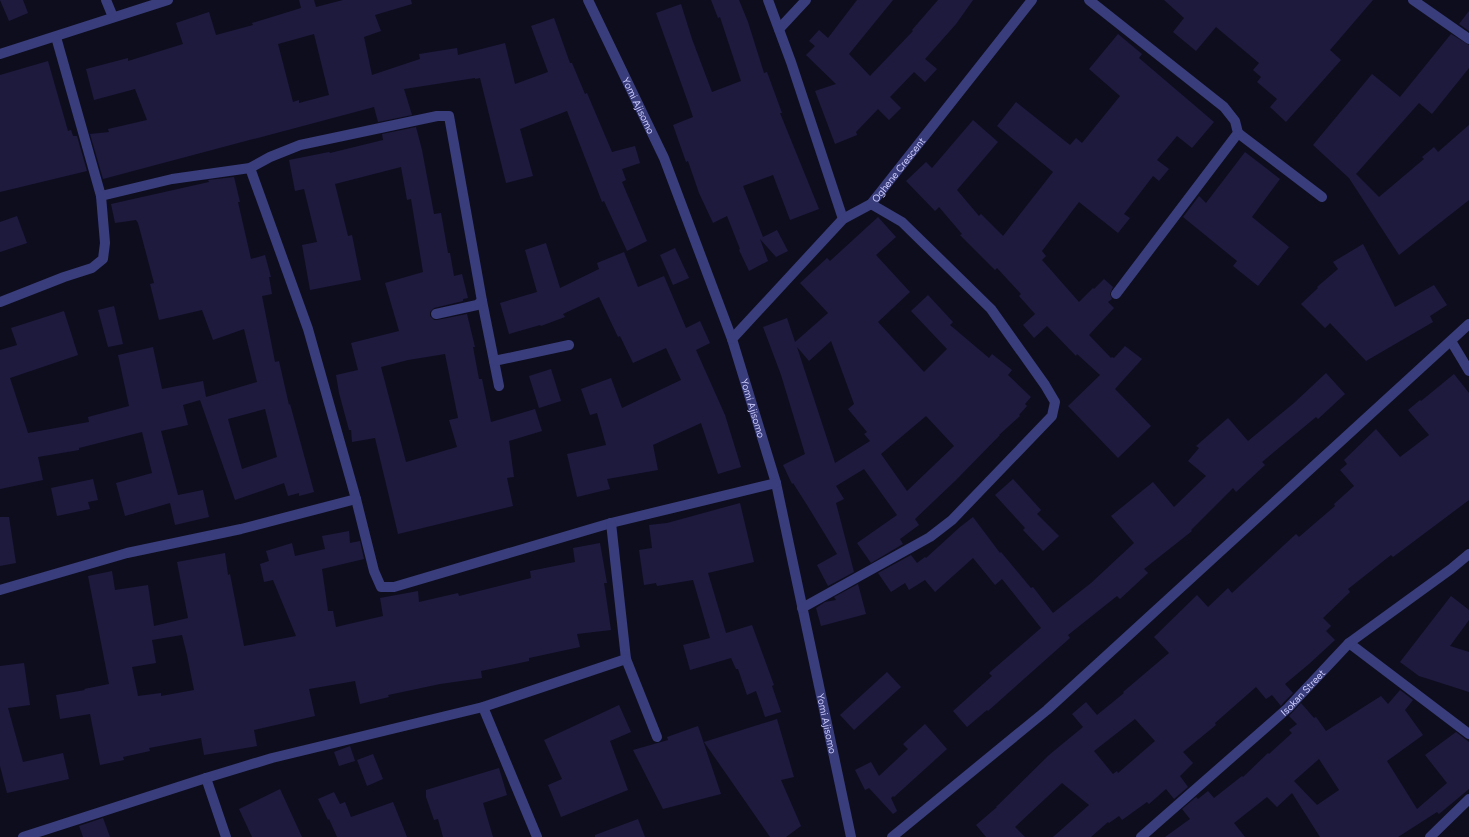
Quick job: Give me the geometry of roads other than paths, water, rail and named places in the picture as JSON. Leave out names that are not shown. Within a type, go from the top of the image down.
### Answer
[{"type":"street","points":[[106,0],[113,17]]},
{"type":"street","points":[[0,54],[168,0]]},
{"type":"street","name":"Yomi Ajisomo","points":[[588,0],[664,158],[732,339],[776,483],[851,837]]},
{"type":"street","points":[[768,0],[791,62],[843,219]]},
{"type":"street","points":[[779,29],[806,0]]},
{"type":"street","name":"Oghene Crescent","points":[[732,339],[843,219],[871,204],[1032,0]]},
{"type":"street","points":[[1088,0],[1224,107],[1235,121],[1238,133],[1322,198]]},
{"type":"street","points":[[1413,0],[1469,39]]},
{"type":"street","points":[[0,302],[64,277],[92,268],[103,259],[105,243],[101,196],[56,37]]},
{"type":"street","points":[[101,196],[172,179],[250,168],[270,157],[300,145],[437,116],[449,116],[482,301],[499,386]]},
{"type":"street","points":[[1116,294],[1238,133]]},
{"type":"street","points":[[250,168],[308,329],[356,499],[374,571],[382,587],[394,587],[610,523],[776,483]]},
{"type":"street","points":[[802,608],[930,537],[952,520],[1052,416],[1055,402],[1045,385],[991,309],[902,222],[871,204]]},
{"type":"street","points":[[436,314],[477,305],[482,301]]},
{"type":"street","points":[[892,837],[1047,710],[1469,324]]},
{"type":"street","points":[[1451,341],[1469,371]]},
{"type":"street","points":[[494,361],[569,345]]},
{"type":"street","points":[[0,590],[128,553],[241,529],[356,499]]},
{"type":"street","points":[[610,523],[626,659],[657,737]]},
{"type":"street","name":"Isokan Street","points":[[1141,837],[1288,708],[1349,644],[1469,554]]},
{"type":"street","points":[[1349,644],[1469,734]]},
{"type":"street","points":[[23,837],[272,758],[483,707],[626,659]]},
{"type":"street","points":[[483,707],[537,837]]},
{"type":"street","points":[[206,778],[226,837]]},
{"type":"street","points":[[1430,837],[1469,799]]}]
